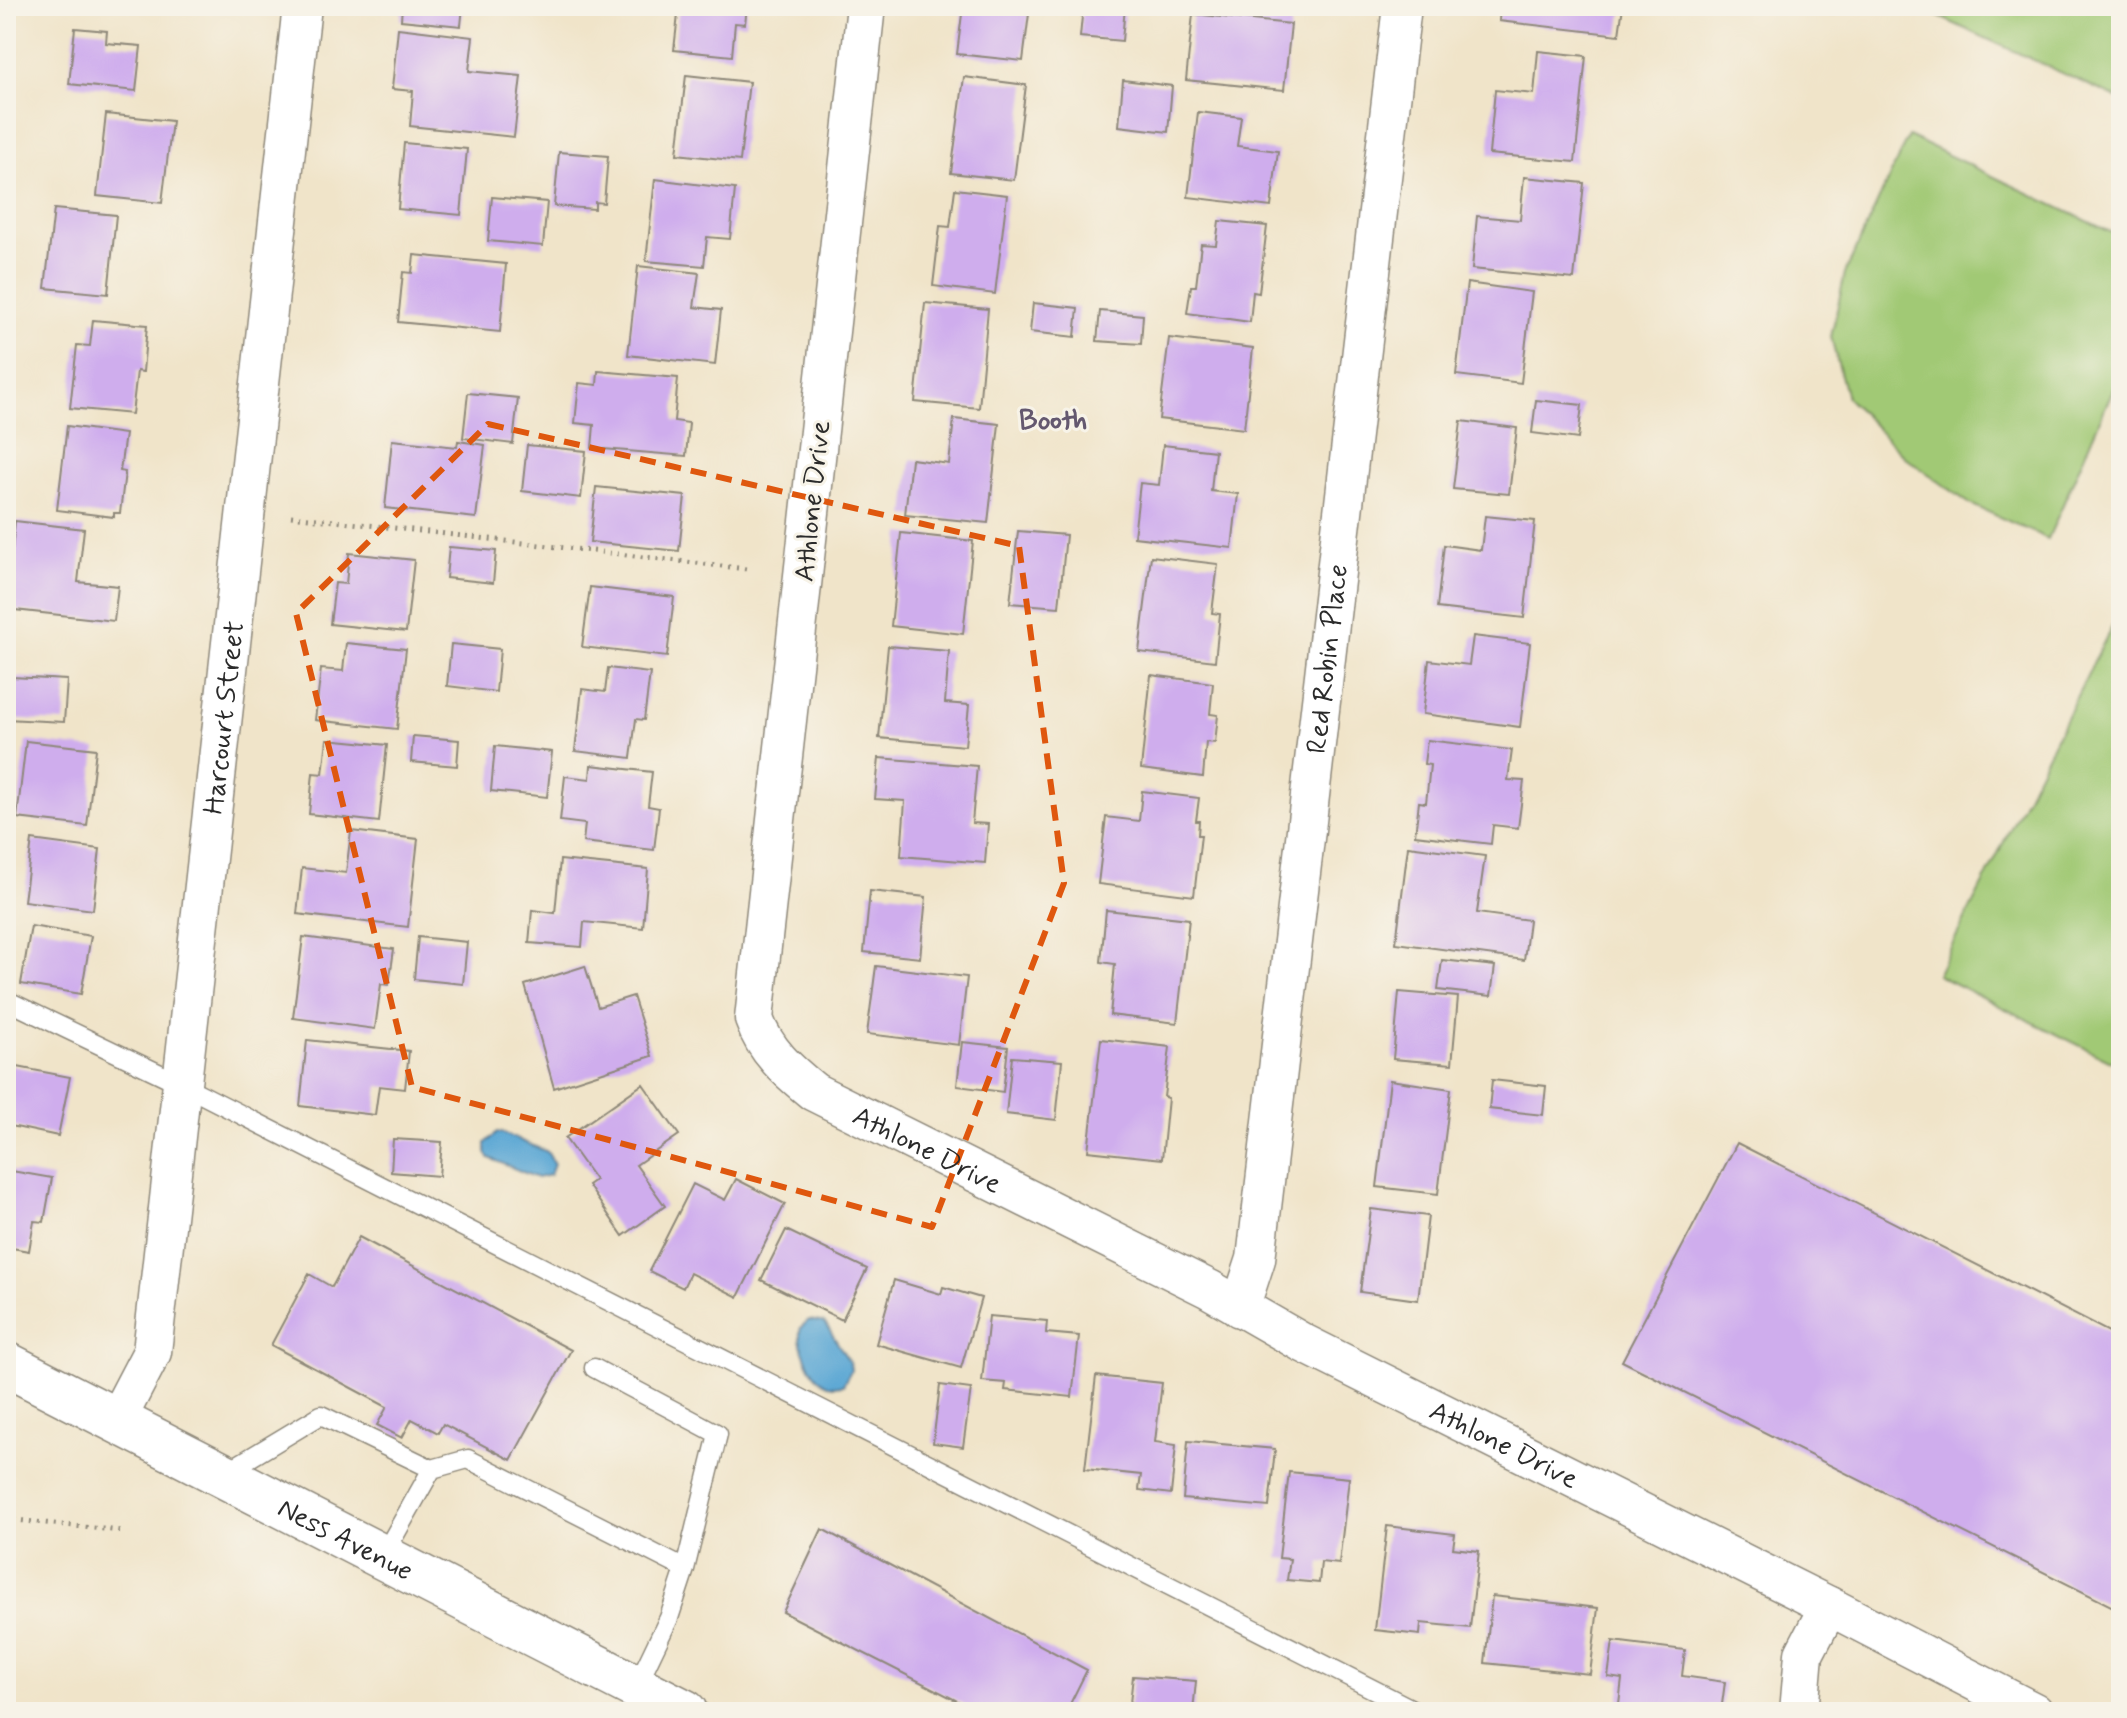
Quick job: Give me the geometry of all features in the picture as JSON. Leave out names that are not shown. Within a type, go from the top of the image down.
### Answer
[{"type":"main road","name":"Ness Avenue","points":[[6,1364],[685,1712]]},
{"type":"street","name":"Harcourt Street","points":[[117,1419],[152,1352],[302,6]]},
{"type":"street","name":"Athlone Drive","points":[[866,6],[754,1019],[761,1041],[789,1072],[814,1092],[1209,1289],[1303,1343],[2034,1712]]},
{"type":"street","name":"Red Robin Place","points":[[1240,1308],[1256,1259],[1397,17]]},
{"type":"street","points":[[1799,1712],[1804,1654],[1829,1606]]},
{"type":"lane","points":[[6,1000],[182,1085],[1418,1712]]},
{"type":"lane","points":[[594,1368],[718,1434],[685,1569],[669,1618],[636,1687]]},
{"type":"lane","points":[[223,1474],[321,1415],[432,1469],[468,1459],[685,1569]]},
{"type":"lane","points":[[383,1556],[432,1469]]},
{"type":"path","points":[[291,516],[747,569]]},
{"type":"path","points":[[6,1440],[8,1425]]},
{"type":"path","points":[[6,1519],[122,1531]]},
{"type":"highlighted area","points":[[488,424],[1019,546],[1064,883],[932,1227],[412,1087],[296,613]]},
{"type":"green space","points":[[1921,6],[2121,6],[2121,100],[1922,9]]},
{"type":"green space","points":[[1908,136],[2121,237],[2121,371],[2048,539],[1970,504],[1905,457],[1847,398],[1831,337],[1845,273]]},
{"type":"green space","points":[[2121,608],[2121,1066],[1937,975]]},
{"type":"water","points":[[497,1133],[548,1152],[554,1164],[550,1175],[537,1178],[489,1158],[486,1143]]},
{"type":"water","points":[[809,1320],[825,1323],[850,1363],[851,1370],[843,1385],[824,1383],[809,1365],[802,1349],[800,1333],[801,1327]]},
{"type":"building","points":[[402,6],[463,6],[461,26],[401,20]]},
{"type":"building","points":[[679,6],[747,6],[745,24],[735,23],[732,56],[674,50]]},
{"type":"building","points":[[963,6],[1030,6],[1023,61],[957,54]]},
{"type":"building","points":[[1083,6],[1125,6],[1122,41],[1080,37]]},
{"type":"building","points":[[1500,6],[1623,6],[1619,35],[1499,21]]},
{"type":"building","points":[[1193,14],[1291,24],[1284,90],[1186,80]]},
{"type":"building","points":[[75,28],[107,31],[106,43],[141,46],[136,91],[69,84]]},
{"type":"building","points":[[398,28],[473,37],[469,71],[521,76],[514,137],[410,126],[413,91],[392,89]]},
{"type":"building","points":[[1538,51],[1586,56],[1575,162],[1489,154],[1495,90],[1534,94]]},
{"type":"building","points":[[686,75],[749,82],[740,161],[677,154]]},
{"type":"building","points":[[964,77],[1026,85],[1014,180],[951,173]]},
{"type":"building","points":[[1123,80],[1172,86],[1168,132],[1119,126]]},
{"type":"building","points":[[1198,112],[1241,117],[1237,146],[1278,151],[1271,207],[1188,197]]},
{"type":"building","points":[[106,114],[172,121],[162,203],[97,196]]},
{"type":"building","points":[[404,143],[467,149],[461,215],[398,209]]},
{"type":"building","points":[[559,152],[608,156],[604,203],[595,202],[595,209],[554,206]]},
{"type":"building","points":[[1524,177],[1584,183],[1574,279],[1472,269],[1477,216],[1520,220]]},
{"type":"building","points":[[655,179],[735,189],[730,239],[707,237],[704,266],[646,261]]},
{"type":"building","points":[[955,189],[1007,195],[995,294],[933,286],[940,226],[950,227]]},
{"type":"building","points":[[492,197],[547,202],[543,246],[488,241]]},
{"type":"building","points":[[54,209],[116,215],[108,294],[45,288]]},
{"type":"building","points":[[1219,221],[1267,226],[1259,293],[1253,292],[1250,322],[1187,313],[1191,286],[1196,286],[1201,244],[1216,245]]},
{"type":"building","points":[[414,255],[506,264],[500,332],[398,322],[403,272],[412,273]]},
{"type":"building","points":[[638,266],[699,273],[694,307],[721,310],[715,365],[628,355]]},
{"type":"building","points":[[1467,283],[1532,292],[1521,383],[1456,375]]},
{"type":"building","points":[[925,303],[988,309],[979,408],[915,402]]},
{"type":"building","points":[[1033,303],[1078,308],[1075,337],[1030,332]]},
{"type":"building","points":[[1100,311],[1143,315],[1141,344],[1097,341]]},
{"type":"building","points":[[93,320],[147,325],[143,372],[137,371],[132,414],[70,408],[77,345],[90,346]]},
{"type":"building","points":[[1169,338],[1253,348],[1244,429],[1159,419]]},
{"type":"building","points":[[598,371],[678,378],[674,421],[689,423],[686,456],[592,448],[594,425],[575,423],[579,383],[597,385]]},
{"type":"building","points":[[468,393],[518,398],[513,444],[463,438]]},
{"type":"building","points":[[1536,400],[1582,405],[1578,439],[1532,433]]},
{"type":"building","points":[[954,419],[999,424],[988,523],[905,515],[911,459],[949,464]]},
{"type":"building","points":[[1461,421],[1517,428],[1509,494],[1453,489]]},
{"type":"building","points":[[67,426],[125,434],[120,471],[125,472],[120,513],[114,513],[114,517],[57,510]]},
{"type":"building","points":[[392,440],[457,447],[458,441],[485,445],[476,518],[385,508]]},
{"type":"building","points":[[527,445],[586,451],[581,498],[522,491]]},
{"type":"building","points":[[1163,445],[1215,451],[1211,491],[1238,494],[1232,548],[1134,537],[1140,483],[1159,485]]},
{"type":"building","points":[[596,487],[685,496],[679,551],[590,542]]},
{"type":"building","points":[[1485,516],[1535,521],[1524,618],[1437,608],[1444,545],[1481,550]]},
{"type":"building","points":[[15,521],[84,529],[78,582],[118,586],[114,621],[6,609]]},
{"type":"building","points":[[1018,531],[1066,535],[1059,607],[1010,603]]},
{"type":"building","points":[[901,533],[973,541],[963,634],[891,626]]},
{"type":"building","points":[[449,547],[496,551],[493,583],[446,578]]},
{"type":"building","points":[[349,553],[414,560],[406,632],[330,624],[335,583],[346,584]]},
{"type":"building","points":[[1151,556],[1218,564],[1212,613],[1220,614],[1215,661],[1139,652]]},
{"type":"building","points":[[590,587],[674,597],[667,657],[582,647]]},
{"type":"building","points":[[1473,636],[1530,643],[1520,727],[1423,714],[1429,660],[1469,665]]},
{"type":"building","points":[[346,643],[406,649],[397,729],[315,720],[321,669],[343,671]]},
{"type":"building","points":[[451,644],[500,649],[496,692],[447,686]]},
{"type":"building","points":[[888,646],[949,651],[945,703],[969,705],[965,746],[879,738]]},
{"type":"building","points":[[608,668],[650,673],[644,720],[636,719],[631,758],[575,751],[582,689],[605,692]]},
{"type":"building","points":[[6,671],[13,671],[12,677],[67,680],[64,722],[6,719]]},
{"type":"building","points":[[1151,675],[1213,683],[1210,714],[1218,715],[1215,743],[1206,742],[1203,777],[1141,769]]},
{"type":"building","points":[[413,736],[459,740],[457,766],[411,762]]},
{"type":"building","points":[[327,739],[387,745],[379,822],[309,814],[313,773],[323,774]]},
{"type":"building","points":[[1427,740],[1512,750],[1508,780],[1524,781],[1518,828],[1493,825],[1491,844],[1415,835],[1419,802],[1426,803],[1430,765],[1424,764]]},
{"type":"building","points":[[26,741],[96,749],[87,826],[17,818]]},
{"type":"building","points":[[495,746],[552,752],[547,797],[491,791]]},
{"type":"building","points":[[879,758],[977,766],[972,823],[988,824],[985,863],[901,856],[905,801],[875,799]]},
{"type":"building","points":[[591,765],[652,772],[648,806],[659,808],[654,850],[583,842],[585,824],[560,821],[565,776],[590,779]]},
{"type":"building","points":[[1142,791],[1199,798],[1196,821],[1199,821],[1198,835],[1201,835],[1194,896],[1098,884],[1106,817],[1139,821]]},
{"type":"building","points":[[351,831],[418,839],[408,927],[297,914],[302,868],[346,873]]},
{"type":"building","points":[[32,840],[100,849],[93,910],[24,901]]},
{"type":"building","points":[[1408,846],[1485,856],[1477,913],[1529,920],[1524,960],[1396,943]]},
{"type":"building","points":[[560,860],[648,869],[643,928],[584,922],[582,947],[529,943],[532,910],[555,913]]},
{"type":"building","points":[[870,891],[926,897],[920,958],[864,952]]},
{"type":"building","points":[[1106,910],[1189,919],[1177,1023],[1110,1015],[1115,964],[1101,962]]},
{"type":"building","points":[[31,926],[91,936],[81,994],[21,984]]},
{"type":"building","points":[[303,937],[394,949],[389,985],[381,984],[375,1029],[293,1018]]},
{"type":"building","points":[[418,937],[467,942],[463,984],[414,979]]},
{"type":"building","points":[[1442,960],[1495,966],[1491,996],[1438,990]]},
{"type":"building","points":[[585,966],[598,1007],[633,996],[652,1056],[554,1088],[525,985]]},
{"type":"building","points":[[876,966],[967,977],[959,1045],[867,1034]]},
{"type":"building","points":[[1399,992],[1458,997],[1452,1064],[1393,1059]]},
{"type":"building","points":[[1101,1039],[1170,1047],[1164,1097],[1168,1098],[1162,1159],[1088,1151]]},
{"type":"building","points":[[307,1040],[409,1051],[405,1089],[379,1086],[375,1115],[300,1106]]},
{"type":"building","points":[[962,1042],[1008,1047],[1003,1092],[957,1086]]},
{"type":"building","points":[[1012,1057],[1062,1061],[1056,1120],[1006,1114]]},
{"type":"building","points":[[7,1065],[70,1077],[58,1136],[6,1125]]},
{"type":"building","points":[[1390,1080],[1451,1089],[1438,1194],[1377,1187]]},
{"type":"building","points":[[1492,1080],[1546,1086],[1543,1115],[1489,1109]]},
{"type":"building","points":[[643,1084],[679,1135],[636,1165],[665,1206],[623,1236],[588,1185],[595,1180],[565,1138]]},
{"type":"building","points":[[393,1139],[442,1142],[439,1176],[391,1172]]},
{"type":"building","points":[[1737,1143],[2121,1338],[2121,1611],[1622,1361]]},
{"type":"building","points":[[6,1170],[52,1178],[44,1222],[34,1221],[29,1251],[6,1247]]},
{"type":"building","points":[[736,1179],[785,1204],[738,1297],[690,1273],[683,1288],[649,1271],[693,1184],[725,1200]]},
{"type":"building","points":[[1371,1209],[1428,1216],[1418,1300],[1360,1292]]},
{"type":"building","points":[[786,1230],[867,1269],[842,1320],[761,1280]]},
{"type":"building","points":[[359,1237],[571,1350],[511,1460],[443,1424],[438,1433],[412,1419],[402,1438],[377,1425],[387,1407],[271,1345],[309,1274],[332,1287]]},
{"type":"building","points":[[894,1280],[941,1294],[943,1287],[981,1298],[961,1368],[876,1344]]},
{"type":"building","points":[[989,1316],[1047,1321],[1046,1333],[1079,1336],[1072,1397],[1005,1390],[1006,1383],[982,1381]]},
{"type":"building","points":[[1096,1376],[1162,1383],[1155,1442],[1176,1445],[1171,1494],[1139,1490],[1141,1475],[1085,1469]]},
{"type":"building","points":[[940,1385],[971,1389],[963,1447],[933,1443]]},
{"type":"building","points":[[1188,1441],[1275,1449],[1269,1507],[1183,1499]]},
{"type":"building","points":[[1289,1472],[1349,1478],[1339,1564],[1321,1562],[1319,1583],[1287,1580],[1290,1559],[1279,1558]]},
{"type":"building","points":[[1387,1526],[1455,1534],[1453,1548],[1479,1551],[1470,1628],[1421,1623],[1420,1635],[1375,1630]]},
{"type":"building","points":[[822,1529],[1087,1670],[1066,1712],[979,1712],[783,1612]]},
{"type":"building","points":[[1492,1596],[1598,1608],[1590,1674],[1485,1663]]},
{"type":"building","points":[[1613,1641],[1685,1650],[1682,1676],[1725,1682],[1721,1712],[1618,1712],[1622,1679],[1608,1677]]},
{"type":"building","points":[[1133,1676],[1196,1681],[1193,1712],[1129,1712]]},
{"type":"district","name":"Booth","points":[[1053,419]]}]
